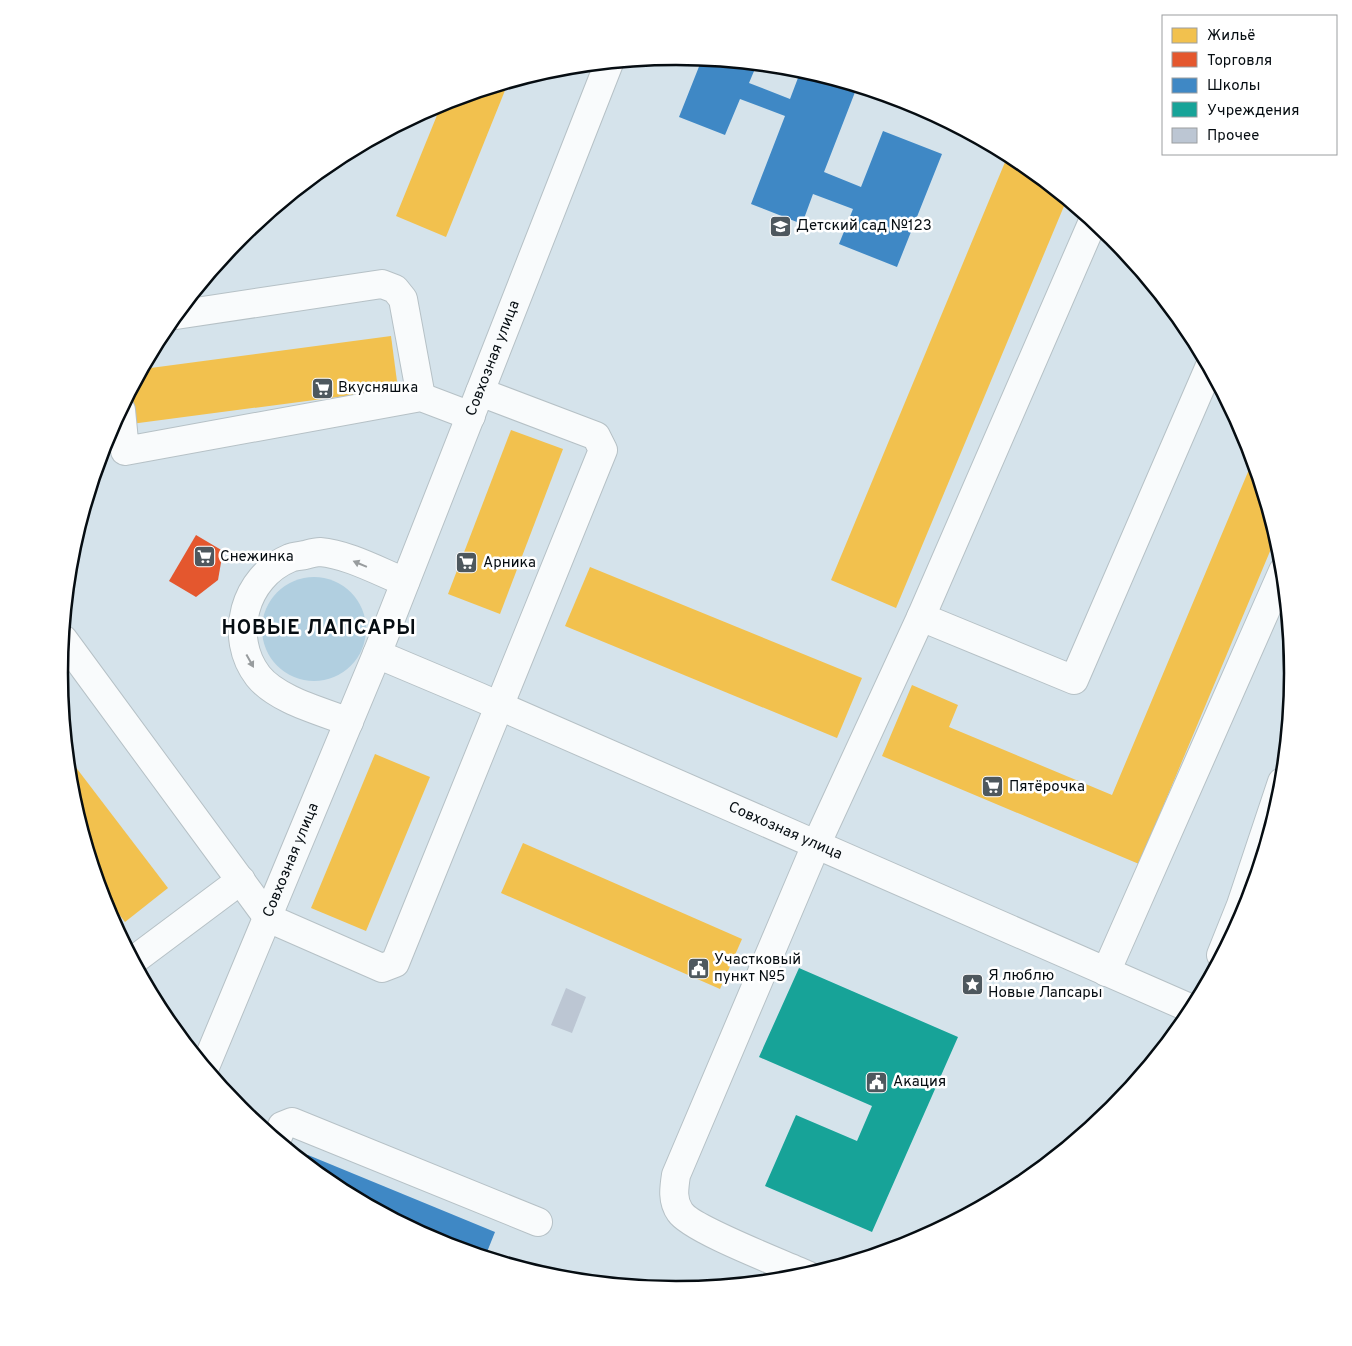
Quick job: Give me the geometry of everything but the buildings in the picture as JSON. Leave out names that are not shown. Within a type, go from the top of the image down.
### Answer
[{"type":"street","name":"Совхозная улица","points":[[208,1060],[377,654],[608,69]]},
{"type":"street","points":[[794,1269],[696,1226],[680,1213],[673,1194],[676,1175],[816,845],[922,617],[1090,228]]},
{"type":"street","points":[[186,313],[382,284],[395,289],[403,299],[421,397]]},
{"type":"street","points":[[922,617],[1074,680],[1206,375]]},
{"type":"street","points":[[69,647],[268,918],[382,968],[395,963],[603,450],[596,436],[476,404],[421,397],[125,451],[122,423]]},
{"type":"street","points":[[349,722],[294,701],[276,691],[258,676],[245,651],[242,623],[249,597],[268,571],[290,557],[319,552],[348,559],[406,582]]},
{"type":"street","points":[[1106,972],[1277,584]]},
{"type":"street","name":"Совхозная улица","points":[[377,654],[1185,1006]]},
{"type":"street","points":[[139,957],[241,880]]},
{"type":"street","points":[[279,1133],[282,1126],[292,1122],[538,1222]]},
{"type":"shaded area","points":[[314,577],[334,580],[351,592],[363,609],[366,629],[363,649],[351,666],[334,678],[314,681],[294,678],[277,666],[265,649],[262,629],[265,609],[277,592],[294,580]]},
{"type":"place","name":"Детский сад №123","points":[[780,226]]},
{"type":"place","name":"Вкусняшка","points":[[322,388]]},
{"type":"place","name":"Снежинка","points":[[204,557]]},
{"type":"place","name":"Арника","points":[[467,563]]},
{"type":"place","name":"Пятёрочка","points":[[993,787]]},
{"type":"place","name":"Участковый пункт №5","points":[[698,969]]},
{"type":"place","name":"Я люблю Новые Лапсары","points":[[972,985]]},
{"type":"place","name":"Акация","points":[[877,1082]]},
{"type":"district","name":"НОВЫЕ ЛАПСАРЫ","points":[[319,629]]}]
